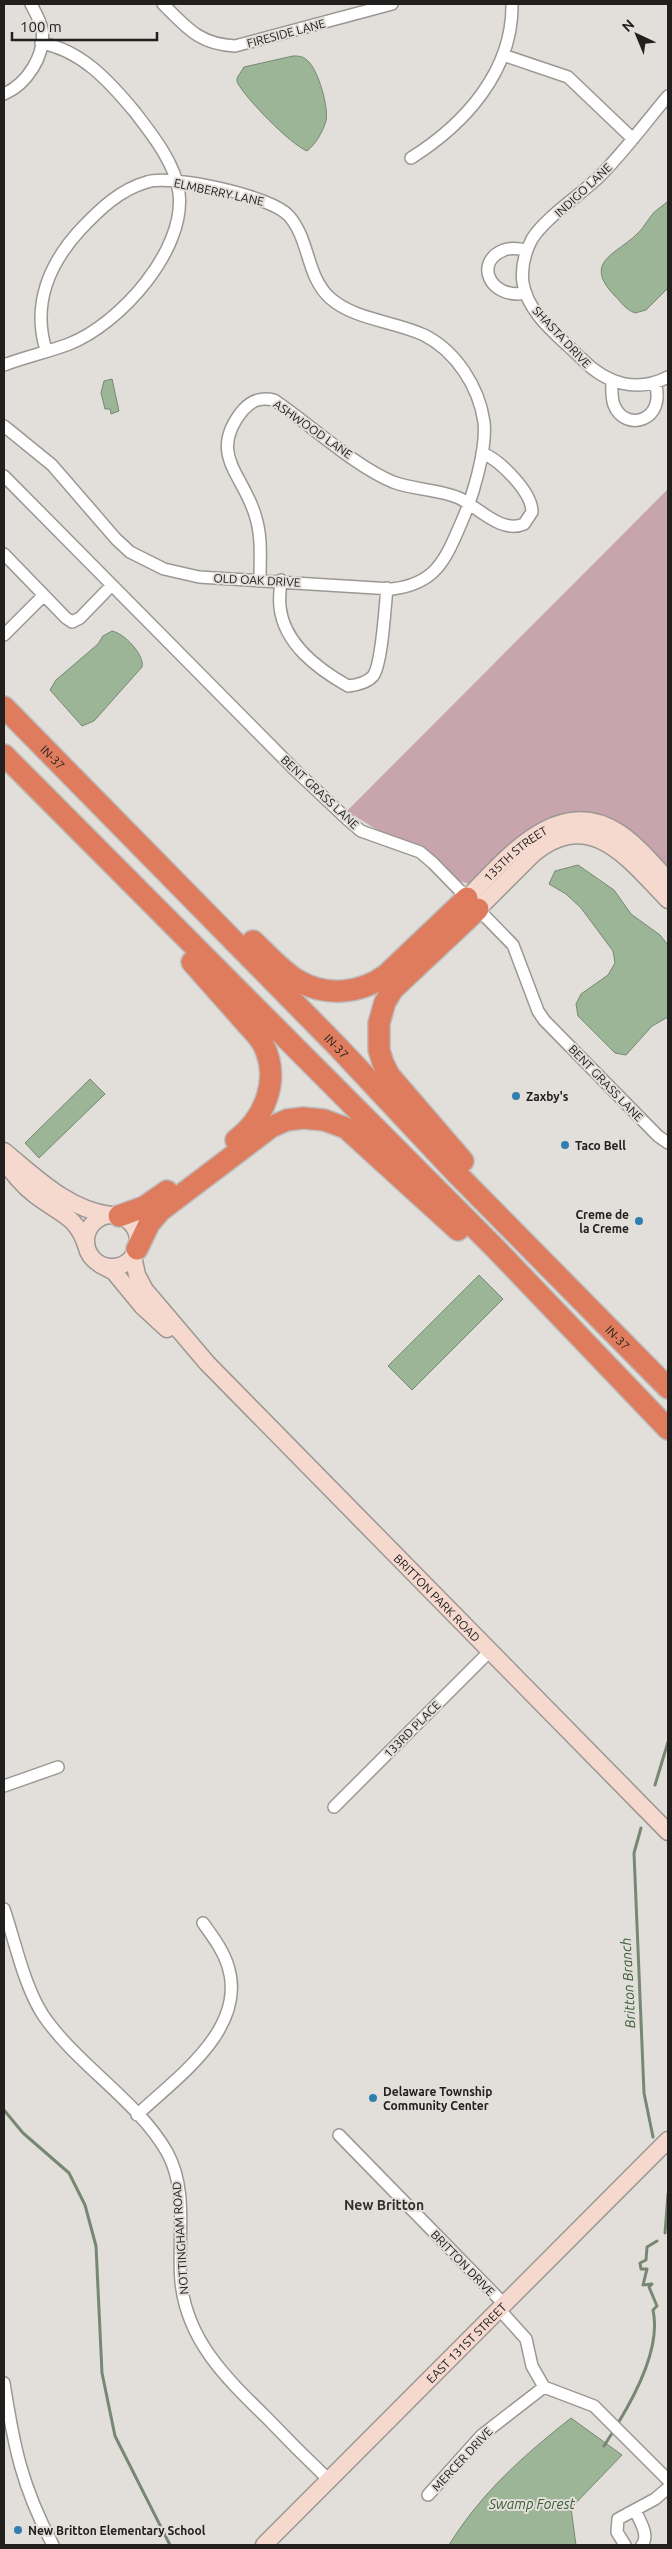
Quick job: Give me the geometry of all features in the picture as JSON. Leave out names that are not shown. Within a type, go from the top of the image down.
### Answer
[{"type":"highway","name":"IN-37","points":[[4,707],[338,1047],[456,1174],[665,1384]]},
{"type":"highway","points":[[4,755],[106,860],[496,1249],[667,1428]]},
{"type":"highway","points":[[124,828],[158,854],[291,976],[317,989],[349,991],[379,980],[472,903]]},
{"type":"highway","points":[[106,860],[124,885],[260,1039],[268,1060],[270,1077],[264,1104],[248,1130],[152,1202],[115,1215]]},
{"type":"highway","points":[[472,903],[388,996],[379,1023],[380,1056],[389,1076],[549,1254],[571,1289]]},
{"type":"highway","points":[[135,1252],[149,1224],[160,1211],[271,1127],[295,1118],[324,1120],[342,1126],[357,1136],[610,1370]]},
{"type":"street","points":[[4,94],[22,81],[34,66],[41,43],[42,30],[30,4]]},
{"type":"street","name":"FIRESIDE LANE","points":[[163,4],[195,36],[236,46],[374,6],[392,4]]},
{"type":"street","points":[[411,158],[444,136],[467,112],[487,85],[503,55],[510,33],[512,4]]},
{"type":"street","points":[[4,364],[69,344],[104,323],[130,300],[150,276],[177,228],[180,212],[176,182],[167,160],[141,120],[119,92],[80,58],[66,50],[41,43]]},
{"type":"street","points":[[503,55],[568,78],[584,89],[633,139]]},
{"type":"street","name":"INDIGO LANE","points":[[526,294],[522,274],[527,250],[544,226],[601,175],[668,96]]},
{"type":"street","name":"ELMBERRY LANE","points":[[46,350],[40,324],[43,292],[52,267],[60,254],[106,204],[121,193],[148,181],[176,182],[256,197],[281,208],[297,228],[313,271],[328,296],[346,308],[424,336],[442,347],[456,360],[472,384],[479,403],[484,424],[482,453]]},
{"type":"street","name":"SHASTA DRIVE","points":[[527,250],[512,249],[499,253],[491,262],[489,274],[493,285],[502,292],[513,295],[526,294],[537,314],[592,369],[612,381],[631,386],[655,383],[668,377]]},
{"type":"street","points":[[612,381],[612,397],[616,410],[627,418],[634,420],[643,419],[654,410],[659,399],[655,383]]},
{"type":"street","name":"ASHWOOD LANE","points":[[260,579],[260,545],[254,508],[232,468],[226,446],[228,434],[240,414],[247,406],[261,398],[274,400],[378,474],[403,485],[454,496],[480,513],[514,526],[524,524],[532,512],[530,499],[500,462],[482,453]]},
{"type":"street","name":"OLD OAK DRIVE","points":[[4,426],[52,465],[116,539],[146,561],[164,569],[199,577],[281,580],[387,588],[406,587],[423,581],[433,574],[441,564],[463,519],[482,453]]},
{"type":"street","name":"BENT GRASS LANE","points":[[4,476],[348,820],[362,831],[424,855],[472,903],[516,950],[534,1000],[544,1020],[658,1136],[668,1142]]},
{"type":"street","points":[[4,554],[43,596],[72,622],[80,618],[112,586]]},
{"type":"street","points":[[281,580],[279,606],[287,633],[308,657],[348,686],[369,680],[378,668],[387,588]]},
{"type":"street","points":[[4,635],[43,596]]},
{"type":"street","points":[[577,828],[588,822],[617,831],[630,841],[668,880]]},
{"type":"street","name":"135TH STREET","points":[[472,903],[527,838],[548,827],[577,828]]},
{"type":"street","points":[[577,828],[609,843],[620,851],[668,900]]},
{"type":"street","points":[[4,1151],[44,1185],[72,1203],[95,1212],[115,1215],[133,1225],[138,1241],[135,1252],[118,1266],[101,1265],[89,1253],[78,1226],[70,1217],[29,1190],[4,1161]]},
{"type":"street","points":[[86,1245],[86,1236],[94,1222],[115,1215]]},
{"type":"street","name":"BRITTON PARK ROAD","points":[[135,1252],[136,1276],[145,1290],[207,1363],[668,1832]]},
{"type":"street","name":"BRITTON PARK ROAD","points":[[101,1265],[114,1272],[142,1306],[207,1363]]},
{"type":"street","name":"133RD PLACE","points":[[334,1807],[490,1651]]},
{"type":"street","points":[[4,1786],[58,1767]]},
{"type":"street","name":"NOTTINGHAM ROAD","points":[[4,1909],[32,1992],[43,2014],[62,2038],[138,2115],[163,2146],[176,2178],[181,2211],[182,2293],[192,2326],[201,2344],[221,2373],[329,2480]]},
{"type":"street","points":[[138,2115],[212,2043],[226,2017],[230,1986],[229,1968],[217,1942],[203,1923]]},
{"type":"street","name":"BRITTON DRIVE","points":[[339,2135],[501,2307],[526,2338],[532,2366],[544,2388]]},
{"type":"street","name":"EAST 131ST STREET","points":[[264,2545],[668,2140]]},
{"type":"street","points":[[4,2383],[12,2438],[22,2475],[38,2516],[53,2545]]},
{"type":"street","points":[[544,2388],[584,2401],[602,2414],[668,2480]]},
{"type":"street","name":"MERCER DRIVE","points":[[428,2495],[482,2435],[544,2388]]},
{"type":"street","points":[[625,2545],[618,2532],[616,2523],[620,2516],[655,2499],[668,2488]]},
{"type":"street","points":[[635,2510],[646,2535],[646,2540],[642,2545]]},
{"type":"shaded area","points":[[668,489],[668,872],[622,824],[597,815],[546,822],[513,841],[469,884],[457,880],[347,811]]},
{"type":"water","points":[[293,56],[304,58],[312,66],[319,80],[326,107],[326,121],[323,129],[307,151],[290,140],[269,120],[249,99],[237,82],[237,78],[244,67]]},
{"type":"water","points":[[668,201],[668,288],[646,310],[635,313],[624,306],[605,284],[601,274],[602,266],[606,259],[631,240],[653,214]]},
{"type":"water","points":[[112,379],[119,411],[111,414],[110,409],[105,409],[101,393],[104,381]]},
{"type":"water","points":[[112,631],[133,645],[140,657],[142,667],[94,721],[82,726],[50,690],[56,680],[98,644],[103,636]]},
{"type":"water","points":[[578,865],[614,890],[631,914],[660,935],[668,945],[668,1017],[652,1026],[626,1055],[615,1053],[578,1016],[576,1004],[581,994],[608,975],[615,963],[613,951],[581,908],[566,894],[549,884],[555,871]]},
{"type":"water","points":[[90,1079],[105,1094],[39,1158],[25,1143]]},
{"type":"water","points":[[479,1275],[503,1299],[412,1390],[388,1366]]},
{"type":"water","name":"Swamp Forest","points":[[571,2418],[622,2455],[571,2508],[576,2545],[449,2545],[475,2508],[504,2476]]},
{"type":"waterway","name":"Britton Branch","points":[[655,1785],[668,1742]]},
{"type":"waterway","name":"Britton Branch","points":[[641,1828],[634,1853],[644,2093],[653,2137]]},
{"type":"waterway","points":[[4,2110],[23,2133],[69,2173],[85,2205],[96,2246],[102,2373],[115,2436],[170,2545]]},
{"type":"waterway","name":"Britton Branch","points":[[665,2233],[668,2194]]},
{"type":"waterway","points":[[617,2425],[646,2369],[654,2339],[655,2324],[653,2310],[657,2306],[649,2287],[652,2284],[643,2285],[647,2269],[641,2269],[640,2263],[646,2260],[647,2247],[657,2241]]},
{"type":"waterway","points":[[604,2446],[614,2430]]},
{"type":"place","name":"Zaxby's","points":[[516,1096]]},
{"type":"place","name":"Taco Bell","points":[[565,1145]]},
{"type":"place","name":"Creme de la Creme","points":[[639,1221]]},
{"type":"place","name":"Delaware Township Community Center","points":[[373,2098]]},
{"type":"place","name":"New Britton Elementary School","points":[[18,2530]]},
{"type":"district","name":"New Britton","points":[[384,2205]]}]
